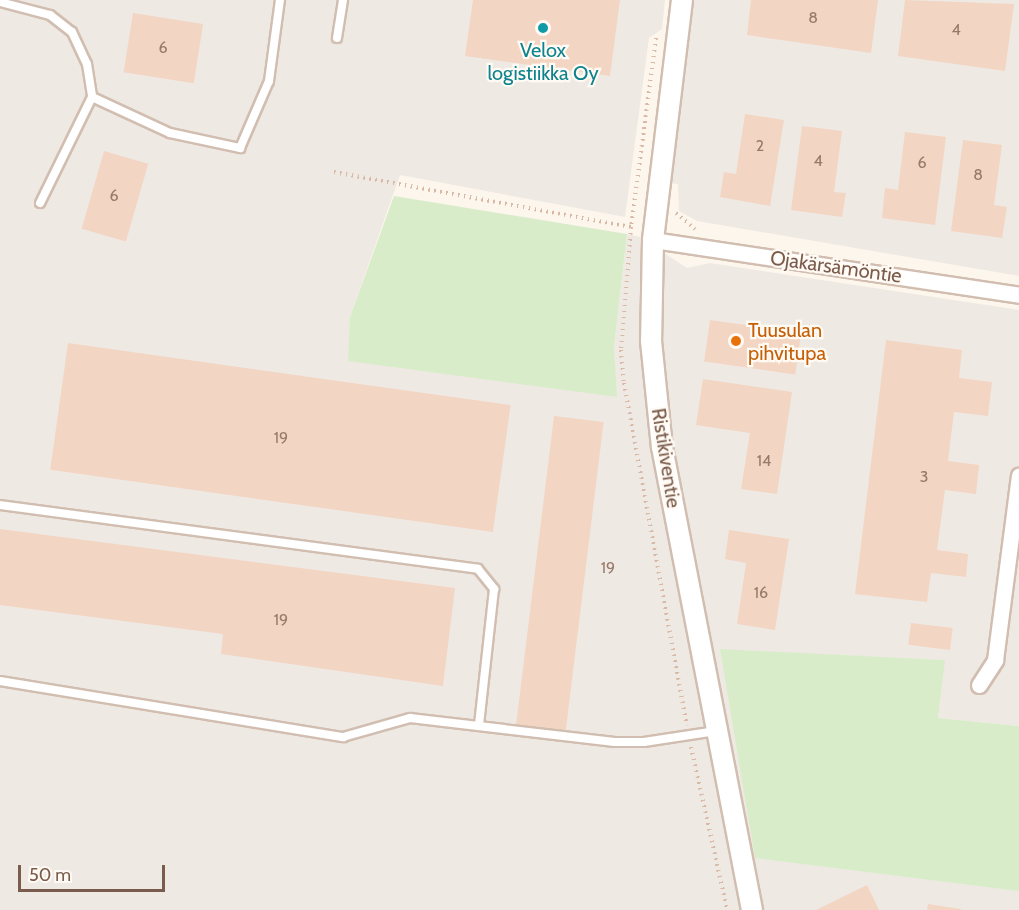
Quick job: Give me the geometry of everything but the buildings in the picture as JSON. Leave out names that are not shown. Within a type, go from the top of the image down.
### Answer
[{"type":"street","name":"Ristikiventie","points":[[682,0],[653,240],[651,341],[662,447],[752,910]]},
{"type":"street","name":"Ojakärsämöntie","points":[[653,240],[1019,295]]},
{"type":"street","points":[[979,685],[995,660],[1019,476]]},
{"type":"lane","points":[[92,97],[170,133],[240,148],[269,81],[280,0]]},
{"type":"lane","points":[[337,38],[343,0]]},
{"type":"lane","points":[[0,2],[50,15],[72,32],[87,64],[92,97],[40,203]]},
{"type":"lane","points":[[0,505],[478,569],[494,589],[479,725]]},
{"type":"lane","points":[[0,681],[343,737],[410,718],[615,742],[716,731]]},
{"type":"path","points":[[334,172],[631,227]]},
{"type":"path","points":[[673,208],[709,249]]},
{"type":"shaded area","points":[[0,0],[665,0],[662,29],[649,38],[625,217],[400,175],[350,317],[616,397],[614,347],[627,234],[640,237],[687,268],[710,263],[1019,310],[1019,726],[938,718],[944,660],[721,650],[756,858],[1019,891],[1019,910],[0,910]]},
{"type":"shaded area","points":[[694,0],[1019,0],[1019,276],[697,221],[679,211],[678,184],[667,183]]},
{"type":"green space","points":[[394,196],[627,234],[614,347],[617,397],[348,361],[350,317]]},
{"type":"green space","points":[[720,649],[945,660],[938,718],[1019,726],[1019,891],[755,858]]},
{"type":"place","name":"Velox logistiikka Oy","points":[[543,28]]},
{"type":"place","name":"Tuusulan pihvitupa","points":[[736,341]]}]
